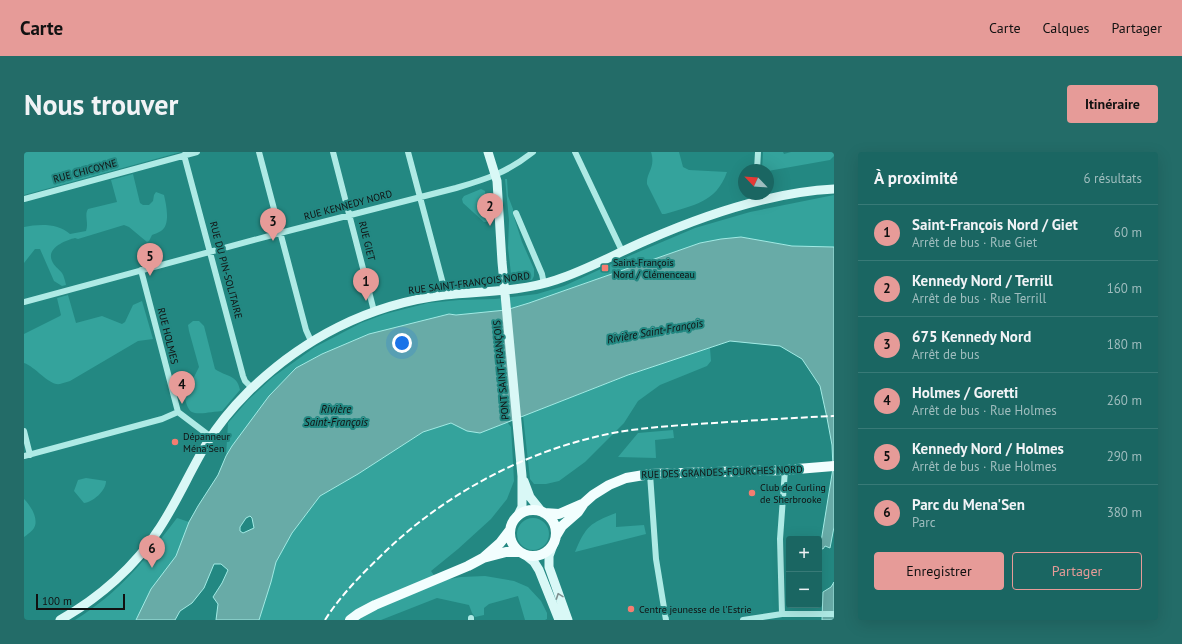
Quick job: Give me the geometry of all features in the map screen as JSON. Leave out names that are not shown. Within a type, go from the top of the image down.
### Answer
[{"type":"main road","name":"RUE DES GRANDES-FOURCHES NORD","points":[[543,513],[559,514],[584,503],[600,490],[618,481],[635,476],[650,474],[785,470],[834,466]]},
{"type":"main road","name":"RUE DES GRANDES-FOURCHES NORD","points":[[554,541],[562,526],[578,512],[584,503]]},
{"type":"main road","points":[[350,620],[374,605],[468,566],[483,558],[500,543],[510,530],[517,517],[526,512],[532,510],[543,513],[550,517],[554,523],[556,530],[554,541],[550,549],[540,555],[535,556],[506,552],[483,558]]},
{"type":"main road","points":[[510,530],[511,540],[516,549],[522,553]]},
{"type":"street","name":"RUE CHICOYNE","points":[[24,199],[197,152]]},
{"type":"street","points":[[259,152],[306,330],[311,341]]},
{"type":"street","name":"RUE GIET","points":[[333,152],[374,311]]},
{"type":"street","points":[[408,152],[446,295]]},
{"type":"street","name":"PONT SAINT-FRANÇOIS","points":[[488,152],[496,175],[498,187],[502,262],[522,476]]},
{"type":"street","name":"RUE KENNEDY NORD","points":[[24,302],[419,196],[456,188],[496,175],[517,164],[533,152]]},
{"type":"street","points":[[575,152],[622,251]]},
{"type":"street","points":[[757,164],[758,152]]},
{"type":"street","name":"RUE DU PIN-SOLITAIRE","points":[[184,155],[243,376],[245,381],[252,388]]},
{"type":"street","points":[[819,190],[834,184]]},
{"type":"street","name":"RUE SAINT-FRANÇOIS NORD","points":[[774,196],[834,189]]},
{"type":"street","name":"RUE SAINT-FRANÇOIS NORD","points":[[60,620],[102,592],[148,546],[165,521],[211,437],[231,410],[252,388],[282,362],[311,341],[340,325],[374,311],[409,301],[446,295],[517,289],[544,284],[576,273],[602,262],[622,251],[751,200]]},
{"type":"street","points":[[516,213],[542,274],[544,284]]},
{"type":"street","name":"RUE HOLMES","points":[[141,270],[178,412]]},
{"type":"street","points":[[24,431],[27,455],[162,419],[178,412],[211,437]]},
{"type":"street","points":[[782,614],[780,539],[785,470]]},
{"type":"street","points":[[650,474],[656,558],[666,620]]},
{"type":"street","points":[[522,476],[530,496],[543,513]]},
{"type":"street","points":[[517,517],[522,507],[522,476]]},
{"type":"street","points":[[554,541],[549,556],[549,567],[568,620]]},
{"type":"street","points":[[522,553],[534,562],[539,570],[559,620]]},
{"type":"street","points":[[743,620],[782,614],[834,614]]},
{"type":"shaded area","points":[[24,152],[181,152],[24,195]]},
{"type":"shaded area","points":[[651,152],[679,152],[683,167],[689,170],[727,172],[717,190],[710,197],[694,205],[662,214],[647,184],[652,166]]},
{"type":"shaded area","points":[[763,152],[783,152],[784,154],[791,152],[834,152],[834,156],[830,160],[774,170],[774,164],[762,164]]},
{"type":"shaded area","points":[[133,174],[140,203],[143,205],[149,205],[153,201],[156,192],[164,195],[167,214],[166,224],[161,231],[152,235],[149,241],[147,242],[129,227],[124,225],[78,239],[71,239],[58,245],[52,252],[51,256],[53,263],[62,273],[66,285],[62,286],[54,281],[40,249],[35,249],[24,263],[24,227],[48,225],[65,230],[70,234],[86,231],[86,214],[88,209],[117,202],[111,180]]},
{"type":"shaded area","points":[[505,179],[507,179],[508,196],[522,242],[534,269],[534,276],[532,280],[512,282],[508,248],[509,220]]},
{"type":"shaded area","points":[[481,189],[485,191],[489,220],[486,222],[484,222],[463,203],[462,199],[464,196]]},
{"type":"shaded area","points":[[834,195],[834,247],[792,246],[741,237],[700,243],[506,310],[456,315],[448,314],[369,334],[322,354],[296,368],[269,396],[226,456],[228,423],[248,400],[273,377],[315,347],[361,323],[385,314],[428,303],[495,299],[537,294],[564,286],[695,228],[750,212]]},
{"type":"shaded area","points":[[68,295],[76,323],[102,316],[122,324],[125,322],[133,305],[142,301],[153,339],[138,341],[70,381],[60,384],[51,382],[29,365],[24,363],[24,334],[60,316],[57,298]]},
{"type":"shaded area","points":[[193,321],[199,321],[204,326],[215,369],[234,378],[239,385],[240,390],[222,411],[202,413],[191,412],[186,403],[181,383],[193,379],[199,367],[188,325]]},
{"type":"shaded area","points":[[710,348],[711,361],[707,366],[660,385],[638,401],[624,423],[585,462],[559,481],[546,484],[534,484],[530,479],[523,416],[629,375],[699,350]]},
{"type":"shaded area","points":[[507,422],[511,427],[514,481],[507,499],[491,519],[431,571],[438,581],[461,577],[485,576],[514,581],[528,587],[541,601],[547,613],[547,619],[525,620],[518,596],[489,604],[484,608],[484,615],[475,617],[469,605],[437,598],[381,620],[259,620],[276,562],[292,533],[320,496],[358,474],[423,432],[451,423],[468,430],[479,432],[491,429]]},
{"type":"shaded area","points":[[673,430],[674,438],[655,440],[656,458],[618,457],[638,433]]},
{"type":"shaded area","points":[[86,478],[106,481],[104,489],[98,495],[91,501],[84,503],[74,491],[78,480]]},
{"type":"shaded area","points":[[24,499],[32,509],[36,521],[34,528],[24,537]]},
{"type":"shaded area","points":[[616,513],[616,527],[644,525],[646,534],[575,552],[582,536],[590,526]]},
{"type":"shaded area","points":[[177,518],[189,522],[176,556],[136,620],[75,620],[105,598],[131,574],[154,548]]},
{"type":"shaded area","points":[[533,518],[539,519],[546,525],[549,534],[548,540],[542,547],[533,550],[527,549],[520,543],[517,534],[518,528],[524,521]]},
{"type":"water","name":"Rivière Saint-François","points":[[741,237],[792,246],[834,247],[834,527],[830,548],[825,546],[822,549],[822,536],[833,468],[832,445],[820,386],[802,359],[780,346],[730,341],[628,375],[480,433],[467,431],[451,423],[423,432],[358,474],[320,496],[292,533],[276,562],[259,620],[216,620],[218,604],[213,597],[228,570],[221,564],[214,564],[204,588],[192,603],[180,611],[175,620],[136,620],[151,589],[176,556],[189,522],[218,475],[232,446],[269,396],[296,368],[322,354],[369,334],[449,314],[456,315],[506,310],[700,243]],"holes":[[[250,516],[252,518],[254,528],[243,533],[240,531],[240,527],[246,518]]]},
{"type":"water","points":[[834,582],[834,620],[822,620],[823,592],[831,587]]},
{"type":"railway","points":[[325,620],[339,600],[355,582],[389,548],[413,527],[464,491],[491,476],[548,451],[578,441],[630,430],[834,416]]},
{"type":"place","name":"Kennedy Nord / Terrill","points":[[490,226]]},
{"type":"place","name":"675 Kennedy Nord","points":[[273,241]]},
{"type":"place","name":"Saint-François Nord / Clémenceau","points":[[605,268]]},
{"type":"place","name":"Kennedy Nord / Holmes","points":[[150,276]]},
{"type":"place","name":"Saint-François Nord / Giet","points":[[366,301]]},
{"type":"place","name":"Holmes / Goretti","points":[[182,404]]},
{"type":"place","name":"Dépanneur Ména'Sen","points":[[175,442]]},
{"type":"place","name":"Club de Curling de Sherbrooke","points":[[752,493]]},
{"type":"place","name":"Parc du Mena'Sen","points":[[152,568]]},
{"type":"place","name":"Centre jeunesse de l'Estrie","points":[[631,609]]}]
